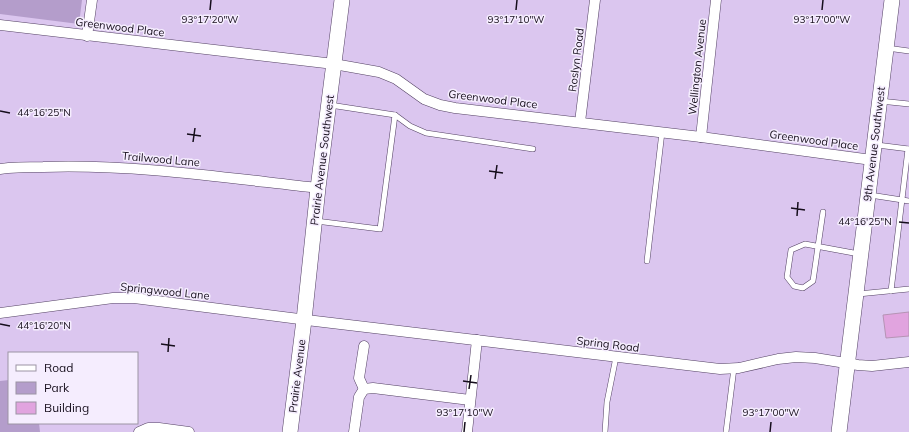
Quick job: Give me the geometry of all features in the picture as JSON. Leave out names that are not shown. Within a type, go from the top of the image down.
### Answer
[{"type":"street","points":[[87,36],[92,0]]},
{"type":"street","name":"Prairie Avenue Southwest","points":[[304,320],[318,188],[342,0]]},
{"type":"street","name":"Roslyn Road","points":[[580,122],[595,0]]},
{"type":"street","name":"Wellington Avenue","points":[[701,137],[716,0]]},
{"type":"street","name":"9th Avenue Southwest","points":[[839,432],[892,0]]},
{"type":"street","name":"Greenwood Place","points":[[0,25],[334,64],[379,72],[396,79],[424,99],[440,105],[455,108],[662,132],[872,160]]},
{"type":"street","name":"Trailwood Lane","points":[[0,169],[58,166],[161,170],[318,188]]},
{"type":"street","name":"Springwood Lane","points":[[0,312],[113,298],[134,298],[304,320]]},
{"type":"street","name":"Spring Road","points":[[304,320],[720,369],[740,368],[778,359],[796,357],[815,358],[872,366],[909,362]]},
{"type":"street","name":"Prairie Avenue","points":[[290,432],[304,320]]},
{"type":"street","points":[[467,432],[477,340]]},
{"type":"street","points":[[364,346],[359,378],[364,390]]},
{"type":"street","points":[[354,432],[359,397],[364,390],[373,388],[470,400]]},
{"type":"street","points":[[139,432],[148,428],[159,428],[189,432]]},
{"type":"lane","points":[[886,48],[909,51]]},
{"type":"lane","points":[[879,101],[909,104]]},
{"type":"lane","points":[[329,105],[395,115],[410,126],[426,133],[533,149]]},
{"type":"lane","points":[[315,220],[380,228],[395,115]]},
{"type":"lane","points":[[647,261],[662,132]]},
{"type":"lane","points":[[874,144],[909,149],[891,292]]},
{"type":"lane","points":[[868,195],[909,201]]},
{"type":"lane","points":[[822,212],[818,247],[813,281],[803,288],[794,286],[787,277],[791,250],[805,244],[818,247],[860,254]]},
{"type":"lane","points":[[855,295],[909,289]]},
{"type":"lane","points":[[604,432],[607,402],[616,357]]},
{"type":"lane","points":[[726,432],[734,368]]},
{"type":"green space","points":[[0,0],[82,0],[79,24],[0,14]]},
{"type":"green space","points":[[8,380],[8,424],[39,424],[40,432],[0,432],[0,381]]},
{"type":"building","points":[[909,312],[909,336],[886,338],[883,315]]}]
